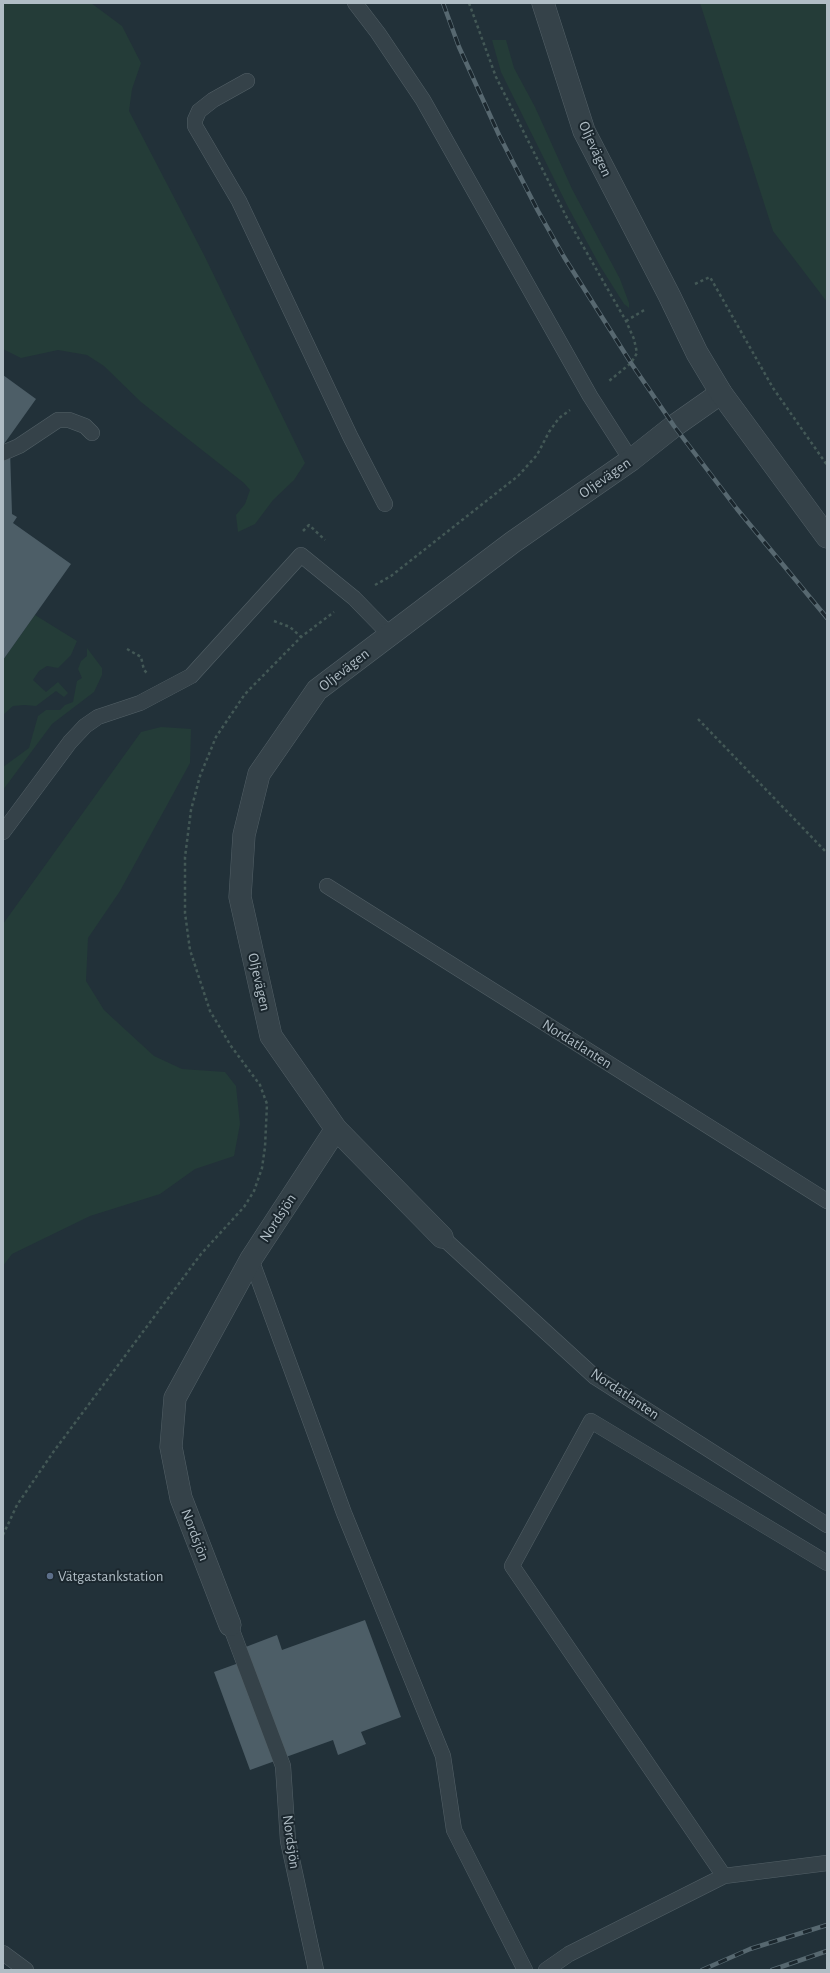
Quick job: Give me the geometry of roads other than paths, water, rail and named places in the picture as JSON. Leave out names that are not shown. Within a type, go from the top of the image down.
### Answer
[{"type":"street","name":"Oljevägen","points":[[543,3],[584,131],[670,295],[697,354],[721,393],[827,537]]},
{"type":"street","name":"Oljevägen","points":[[442,1237],[336,1129],[271,1036],[240,897],[244,835],[259,774],[317,690],[513,542],[631,460],[674,426],[721,393]]},
{"type":"street","name":"Nordsjön","points":[[230,1625],[181,1498],[171,1447],[175,1398],[251,1259],[336,1129]]},
{"type":"lane","points":[[355,3],[378,33],[423,100],[590,396],[631,460]]},
{"type":"lane","points":[[247,81],[213,100],[199,111],[195,120],[195,126],[238,201],[346,429],[386,504]]},
{"type":"lane","points":[[3,453],[19,446],[58,420],[69,420],[85,426],[92,433]]},
{"type":"lane","points":[[3,832],[70,742],[85,726],[98,717],[140,703],[191,676],[301,555],[354,598],[390,635]]},
{"type":"lane","name":"Nordatlanten","points":[[326,886],[827,1201]]},
{"type":"lane","name":"Nordatlanten","points":[[442,1237],[595,1377],[827,1524]]},
{"type":"lane","points":[[251,1259],[344,1513],[443,1756],[454,1830],[525,1970]]},
{"type":"lane","points":[[724,1876],[512,1566],[591,1421],[827,1563]]},
{"type":"lane","name":"Nordsjön","points":[[230,1625],[283,1766],[288,1841],[316,1970]]},
{"type":"lane","points":[[546,1970],[569,1954],[724,1876],[827,1863]]},
{"type":"lane","points":[[3,1953],[26,1970]]},
{"type":"railway","points":[[443,3],[459,47],[499,135],[538,211],[564,257],[631,363],[674,426],[737,509],[827,618]]},
{"type":"railway","points":[[702,1970],[750,1949],[827,1925]]},
{"type":"railway","points":[[772,1970],[827,1951]]},
{"type":"place","name":"Vätgastankstation","points":[[50,1576]]}]
